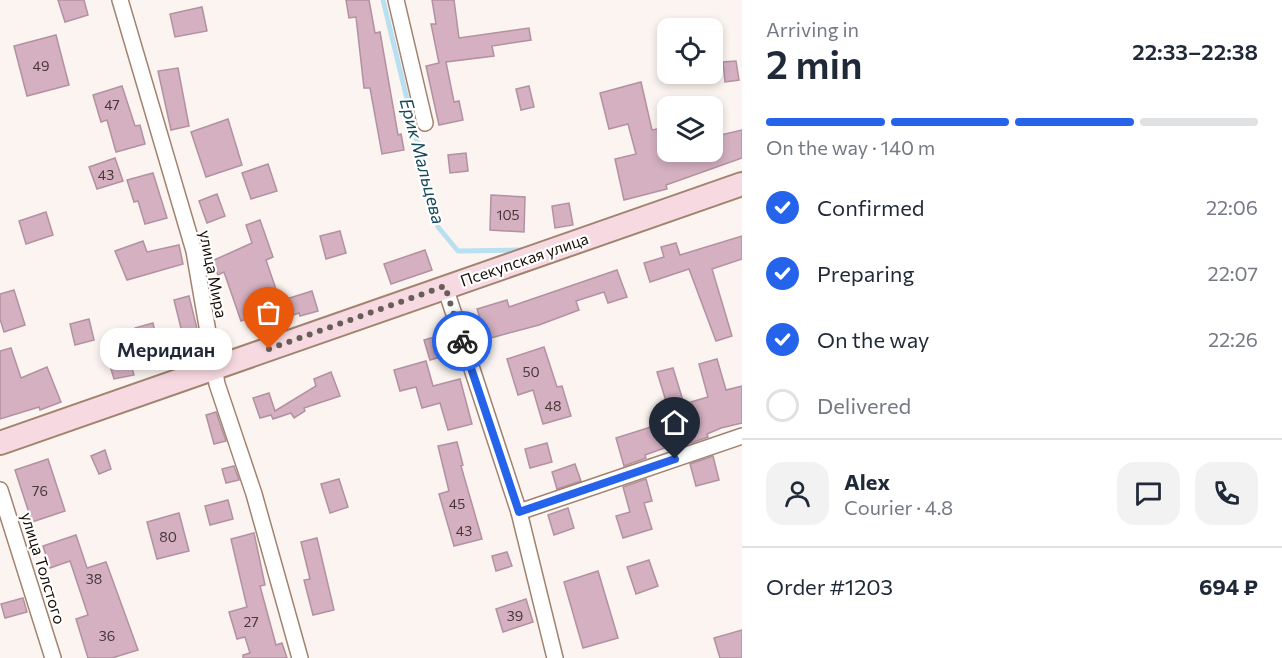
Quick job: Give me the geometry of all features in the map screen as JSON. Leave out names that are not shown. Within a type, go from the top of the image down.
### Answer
[{"type":"street","name":"улица Мира","points":[[120,0],[194,252],[214,368],[254,494],[300,658]]},
{"type":"street","points":[[396,0],[425,123]]},
{"type":"street","name":"Псекупская улица","points":[[0,442],[742,184]]},
{"type":"street","points":[[445,286],[519,512],[555,658]]},
{"type":"street","points":[[519,512],[742,436]]},
{"type":"street","name":"улица Толстого","points":[[0,490],[53,658]]},
{"type":"building","points":[[58,0],[84,0],[88,15],[65,22]]},
{"type":"building","points":[[346,0],[369,0],[375,33],[380,32],[398,135],[401,134],[404,150],[382,154],[370,88],[364,88],[356,17],[349,18]]},
{"type":"building","points":[[432,0],[454,0],[459,38],[529,28],[531,40],[492,46],[494,56],[446,62],[454,102],[459,101],[463,120],[439,125],[426,66],[439,63],[431,24],[436,24]]},
{"type":"building","points":[[202,7],[207,31],[175,37],[170,14]]},
{"type":"building","points":[[56,35],[69,85],[27,96],[14,46]]},
{"type":"building","points":[[736,61],[739,80],[725,82],[723,62]]},
{"type":"building","points":[[178,68],[189,126],[171,130],[158,71]]},
{"type":"building","points":[[641,82],[652,130],[657,129],[657,162],[723,162],[723,134],[742,130],[742,158],[666,185],[667,189],[624,200],[615,159],[636,154],[628,124],[609,129],[600,93]]},
{"type":"building","points":[[122,86],[135,126],[140,125],[145,144],[116,152],[107,120],[101,122],[93,95]]},
{"type":"building","points":[[529,86],[534,107],[521,110],[516,89]]},
{"type":"building","points":[[228,119],[242,165],[206,177],[191,132]]},
{"type":"building","points":[[466,153],[468,171],[450,173],[448,155]]},
{"type":"building","points":[[115,158],[123,181],[97,189],[89,167]]},
{"type":"building","points":[[268,164],[277,191],[251,199],[242,173]]},
{"type":"building","points":[[153,173],[167,218],[145,224],[138,201],[134,202],[127,180]]},
{"type":"building","points":[[217,194],[225,216],[207,223],[199,201]]},
{"type":"building","points":[[491,195],[525,197],[524,232],[490,230]]},
{"type":"building","points":[[569,203],[573,225],[555,228],[552,206]]},
{"type":"building","points":[[46,212],[53,235],[26,244],[19,221]]},
{"type":"building","points":[[260,220],[273,257],[266,260],[280,301],[312,291],[318,311],[300,316],[299,313],[276,321],[274,315],[251,323],[249,318],[241,321],[224,272],[218,275],[212,261],[252,243],[246,225]]},
{"type":"building","points":[[340,231],[346,253],[326,259],[320,236]]},
{"type":"building","points":[[742,236],[742,259],[712,269],[732,336],[716,341],[689,269],[650,282],[644,263],[664,257],[661,247],[676,243],[680,255]]},
{"type":"building","points":[[143,241],[147,252],[179,245],[183,264],[127,280],[115,251]]},
{"type":"building","points":[[425,250],[432,270],[391,284],[384,264]]},
{"type":"building","points":[[617,270],[627,297],[608,303],[604,292],[576,301],[579,310],[539,325],[487,339],[477,309],[507,300],[509,307]]},
{"type":"building","points":[[14,290],[25,325],[4,332],[0,319],[0,294]]},
{"type":"building","points":[[189,296],[200,341],[185,344],[174,300]]},
{"type":"building","points":[[89,319],[94,340],[75,345],[70,324]]},
{"type":"building","points":[[153,323],[160,356],[141,360],[135,328]]},
{"type":"building","points":[[445,334],[451,354],[430,360],[424,340]]},
{"type":"building","points":[[544,347],[557,387],[562,386],[571,416],[543,424],[533,390],[518,395],[507,359]]},
{"type":"building","points":[[11,348],[21,378],[47,367],[61,402],[40,410],[39,407],[0,419],[0,351]]},
{"type":"building","points":[[127,351],[134,375],[114,379],[107,356]]},
{"type":"building","points":[[717,359],[726,390],[742,386],[742,423],[721,428],[707,434],[708,437],[685,445],[684,441],[645,455],[646,458],[624,466],[616,438],[654,426],[652,420],[670,414],[657,372],[673,368],[684,404],[708,397],[699,364]]},
{"type":"building","points":[[426,361],[433,386],[460,379],[472,424],[448,430],[440,403],[422,408],[416,387],[400,391],[394,370]]},
{"type":"building","points":[[331,372],[340,396],[304,408],[305,411],[294,418],[291,413],[273,419],[271,415],[260,418],[253,398],[269,393],[275,411],[316,386],[314,379]]},
{"type":"building","points":[[216,412],[226,441],[214,444],[206,415]]},
{"type":"building","points":[[457,442],[463,465],[461,466],[482,539],[454,546],[439,494],[449,491],[438,446]]},
{"type":"building","points":[[547,443],[552,462],[530,468],[525,449]]},
{"type":"building","points":[[105,450],[111,469],[99,474],[91,456]]},
{"type":"building","points":[[713,456],[719,480],[696,486],[690,464]]},
{"type":"building","points":[[48,459],[65,511],[32,522],[15,470]]},
{"type":"building","points":[[575,464],[581,481],[557,489],[552,472]]},
{"type":"building","points":[[234,466],[239,480],[226,483],[222,469]]},
{"type":"building","points":[[339,479],[348,507],[330,513],[321,484]]},
{"type":"building","points":[[646,479],[652,501],[644,503],[652,529],[623,538],[616,516],[630,512],[623,487]]},
{"type":"building","points":[[228,500],[233,519],[210,525],[205,506]]},
{"type":"building","points":[[568,508],[574,528],[554,535],[548,515]]},
{"type":"building","points":[[179,513],[189,551],[157,559],[147,522]]},
{"type":"building","points":[[254,533],[265,585],[260,586],[276,645],[282,643],[287,658],[243,658],[243,655],[250,653],[245,637],[237,639],[229,612],[247,607],[231,539]]},
{"type":"building","points":[[76,535],[87,568],[106,562],[138,650],[112,658],[88,658],[76,619],[88,615],[70,561],[50,568],[43,546]]},
{"type":"building","points":[[317,538],[334,610],[313,615],[304,580],[310,579],[301,542]]},
{"type":"building","points":[[507,552],[512,566],[496,571],[492,556]]},
{"type":"building","points":[[649,560],[658,586],[636,594],[627,567]]},
{"type":"building","points":[[598,571],[618,638],[583,648],[564,582]]},
{"type":"building","points":[[23,598],[27,612],[5,618],[1,604]]},
{"type":"building","points":[[526,599],[533,622],[503,632],[496,609]]},
{"type":"building","points":[[742,630],[742,658],[720,658],[714,638]]},
{"type":"waterway","name":"Ерик Мальцева","points":[[383,0],[438,227],[458,251],[524,250]]},
{"type":"way so far","points":[[269,349],[445,286],[462,341]]},
{"type":"place","name":"Меридиан","points":[[269,349]]},
{"type":"route","points":[[462,341],[519,512],[675,459]]}]
